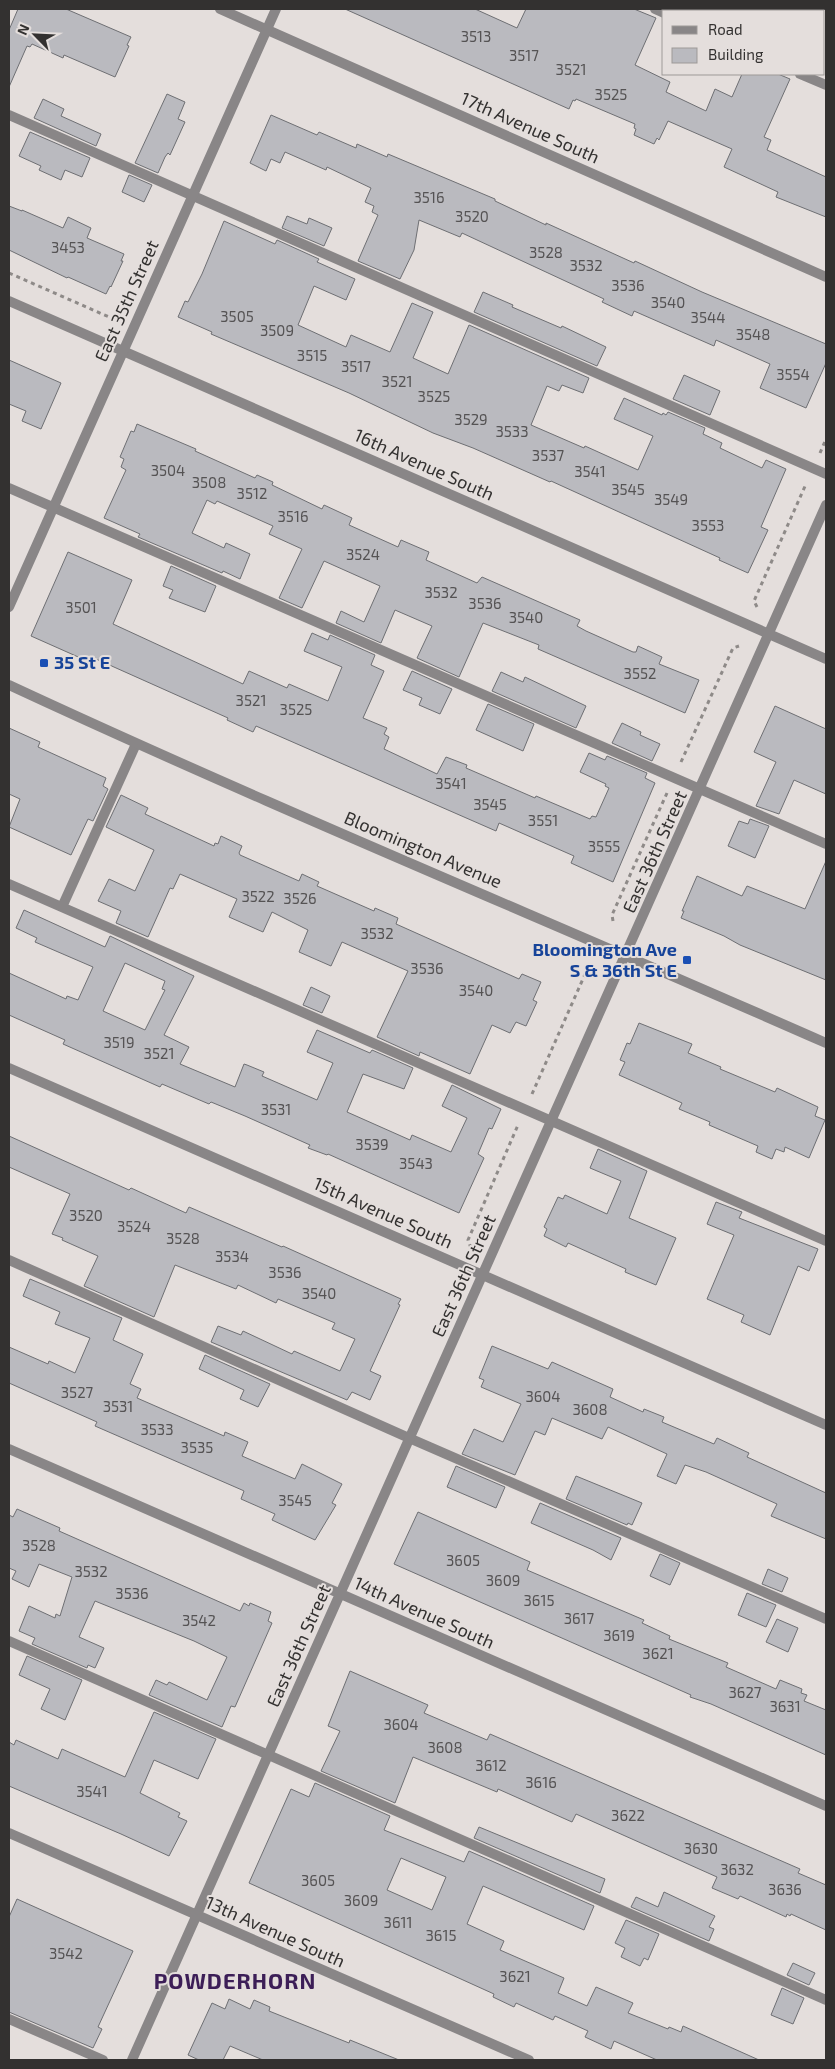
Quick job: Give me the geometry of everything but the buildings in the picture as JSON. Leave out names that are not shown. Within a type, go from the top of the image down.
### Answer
[{"type":"street","name":"17th Avenue South","points":[[220,9],[826,277]]},
{"type":"street","name":"East 35th Street","points":[[9,608],[276,9]]},
{"type":"street","points":[[802,75],[826,85]]},
{"type":"street","points":[[9,115],[826,474]]},
{"type":"street","name":"16th Avenue South","points":[[9,301],[826,659]]},
{"type":"street","points":[[9,488],[826,844]]},
{"type":"street","name":"East 36th Street","points":[[132,2060],[198,1916],[408,1438],[627,955],[826,505]]},
{"type":"street","name":"Bloomington Avenue","points":[[9,685],[136,744],[627,955],[826,1043]]},
{"type":"street","points":[[62,907],[136,744]]},
{"type":"street","points":[[9,884],[826,1241]]},
{"type":"street","name":"15th Avenue South","points":[[9,1068],[826,1425]]},
{"type":"street","points":[[9,1260],[408,1438],[826,1619]]},
{"type":"street","name":"14th Avenue South","points":[[9,1450],[826,1806]]},
{"type":"street","points":[[9,1642],[826,2000]]},
{"type":"street","name":"13th Avenue South","points":[[9,1833],[529,2060]]},
{"type":"street","points":[[9,2019],[104,2060]]},
{"type":"path","points":[[9,273],[109,317]]},
{"type":"path","points":[[756,607],[754,601],[826,439]]},
{"type":"place","name":"35 St E","points":[[44,663]]},
{"type":"place","name":"Bloomington Ave S & 36th St E","points":[[687,960]]},
{"type":"district","name":"POWDERHORN","points":[[235,1981]]}]
